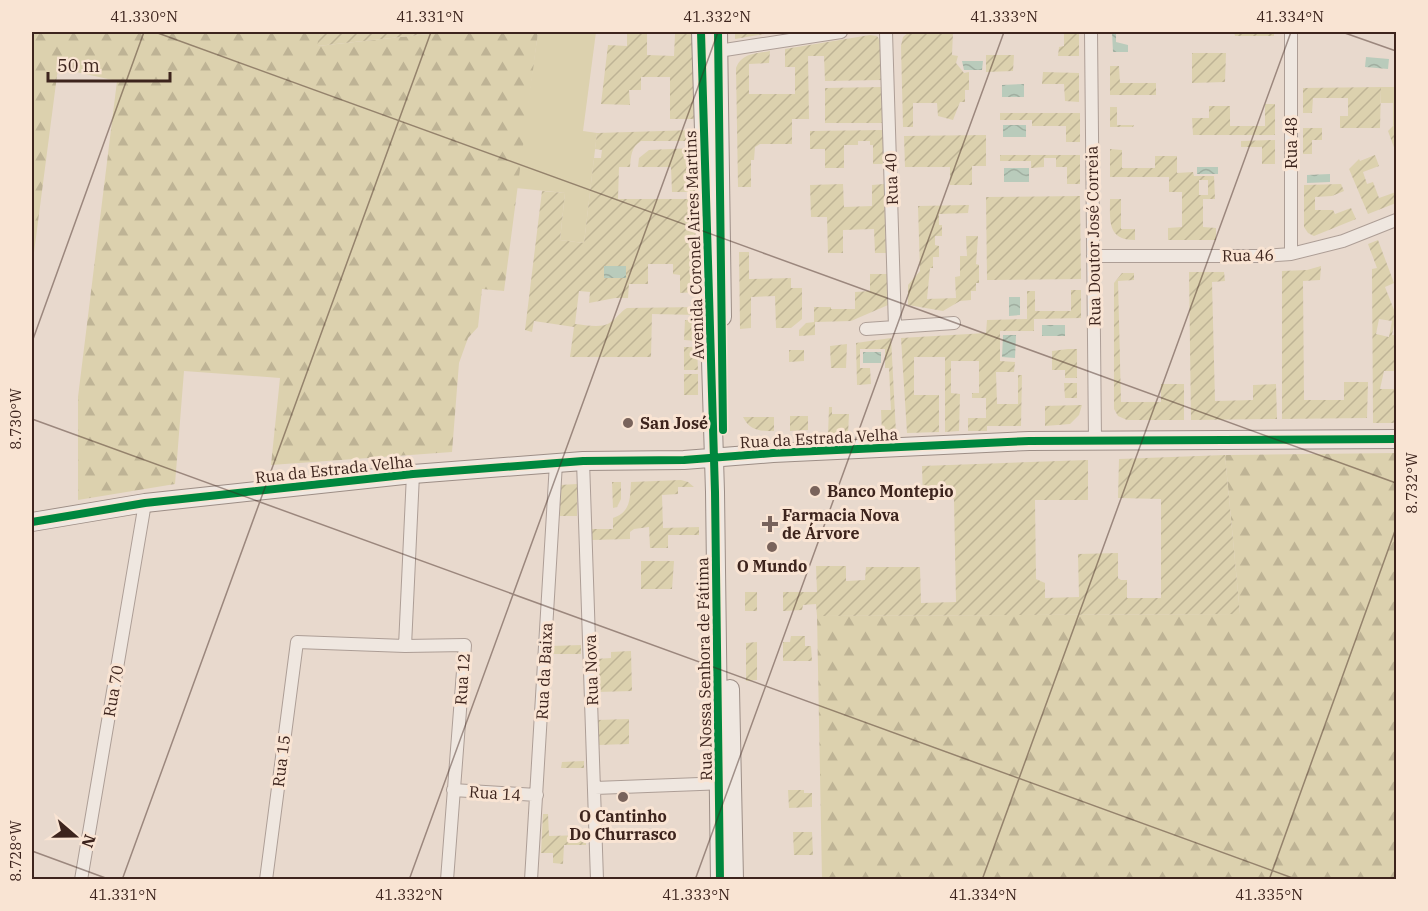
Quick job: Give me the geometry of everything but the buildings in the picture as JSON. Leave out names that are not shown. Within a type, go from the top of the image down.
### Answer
[{"type":"street","name":"Avenida Coronel Aires Martins","points":[[701,32],[710,52],[719,458]]},
{"type":"street","name":"Avenida Coronel Aires Martins","points":[[710,52],[718,32]]},
{"type":"street","points":[[710,52],[841,32]]},
{"type":"street","name":"Rua 40","points":[[886,32],[895,327]]},
{"type":"street","name":"Rua Doutor José Correia","points":[[1091,32],[1095,441]]},
{"type":"street","name":"Rua 48","points":[[1291,254],[1292,32]]},
{"type":"street","name":"Rua 46","points":[[1093,256],[1291,254],[1343,241],[1396,220]]},
{"type":"street","points":[[866,329],[954,323]]},
{"type":"street","name":"Rua da Estrada Velha","points":[[32,522],[145,503],[413,474],[583,461],[719,458],[912,446],[1095,441],[1396,439]]},
{"type":"street","name":"Rua Nossa Senhora de Fátima","points":[[719,458],[725,783],[720,879]]},
{"type":"street","name":"Rua Nova","points":[[583,461],[597,879]]},
{"type":"street","name":"Rua da Baixa","points":[[531,879],[556,463]]},
{"type":"street","points":[[405,646],[413,474]]},
{"type":"street","name":"Rua 70","points":[[81,879],[145,503]]},
{"type":"street","name":"Rua 12","points":[[297,642],[405,646],[465,645],[447,879]]},
{"type":"street","name":"Rua 15","points":[[266,879],[297,642]]},
{"type":"street","points":[[595,788],[725,783]]},
{"type":"street","name":"Rua Nossa Senhora de Fátima","points":[[725,783],[734,879]]},
{"type":"street","name":"Rua 14","points":[[453,790],[537,795]]},
{"type":"green space","points":[[32,32],[320,32],[318,46],[447,32],[538,32],[504,291],[482,289],[478,327],[468,338],[459,363],[452,452],[271,465],[280,378],[184,371],[175,484],[78,500],[78,397],[117,81],[58,68],[32,268]]},
{"type":"green space","points":[[320,32],[447,32],[317,46]]},
{"type":"green space","points":[[538,32],[596,32],[583,131],[597,133],[584,243],[560,240],[565,193],[516,188]]},
{"type":"green space","points":[[627,32],[647,32],[647,55],[674,56],[675,34],[692,32],[694,119],[670,119],[670,77],[641,77],[641,90],[629,90],[630,105],[601,104],[608,45],[627,46]]},
{"type":"green space","points":[[735,32],[776,32],[735,39]]},
{"type":"green space","points":[[909,32],[953,32],[952,55],[958,56],[956,63],[964,73],[969,72],[969,90],[965,90],[965,102],[960,102],[953,120],[938,116],[937,103],[913,103],[913,127],[903,127],[901,46],[903,37]]},
{"type":"green space","points":[[1064,32],[1079,32],[1079,56],[1058,56],[1059,47],[1064,46]]},
{"type":"green space","points":[[1234,32],[1274,32],[1274,36],[1235,36]]},
{"type":"green space","points":[[870,35],[877,36],[881,42],[882,80],[825,81],[824,56],[808,56],[809,119],[792,119],[792,144],[760,144],[755,147],[754,160],[751,160],[751,187],[738,187],[736,68],[742,59],[770,51],[769,63],[749,64],[749,94],[795,94],[795,67],[785,67],[785,49]]},
{"type":"green space","points":[[1192,53],[1226,53],[1225,82],[1192,83]]},
{"type":"green space","points":[[986,55],[1014,55],[1013,71],[986,72]]},
{"type":"green space","points":[[1110,66],[1119,66],[1120,83],[1156,83],[1156,95],[1110,95]]},
{"type":"green space","points":[[1043,72],[1079,73],[1079,102],[1065,101],[1064,84],[1042,84]]},
{"type":"green space","points":[[882,87],[883,123],[825,123],[825,88]]},
{"type":"green space","points":[[1381,87],[1396,87],[1396,123],[1393,126],[1393,103],[1381,103]]},
{"type":"green space","points":[[1381,87],[1380,128],[1340,128],[1340,116],[1348,116],[1348,98],[1313,98],[1312,113],[1303,113],[1303,88]]},
{"type":"green space","points":[[1265,104],[1275,104],[1275,135],[1193,135],[1192,118],[1209,118],[1209,106],[1230,106],[1230,126],[1265,126]]},
{"type":"green space","points":[[1110,107],[1117,107],[1117,125],[1134,125],[1133,127],[1110,127]]},
{"type":"green space","points":[[1000,113],[1080,113],[1080,142],[1066,142],[1066,126],[1032,126],[1032,120],[1000,120]]},
{"type":"green space","points":[[1396,123],[1396,153],[1388,131]]},
{"type":"green space","points":[[1303,128],[1322,128],[1322,140],[1312,140],[1312,154],[1303,154]]},
{"type":"green space","points":[[694,130],[694,141],[641,141],[638,143],[632,152],[630,167],[619,167],[618,199],[695,199],[696,292],[680,293],[680,275],[673,274],[673,264],[648,264],[648,284],[629,284],[628,298],[589,303],[590,292],[579,291],[575,324],[594,326],[607,324],[627,308],[697,307],[697,315],[652,314],[651,357],[570,357],[574,327],[534,321],[532,332],[525,330],[542,191],[565,193],[560,240],[584,243],[594,158],[601,158],[602,150],[595,149],[597,133]]},
{"type":"green space","points":[[883,130],[884,164],[873,164],[873,145],[870,145],[870,141],[858,141],[858,145],[844,145],[844,168],[825,168],[825,149],[810,149],[810,131]]},
{"type":"green space","points":[[986,135],[986,166],[972,166],[972,185],[950,185],[950,167],[905,167],[904,136]]},
{"type":"green space","points":[[1275,140],[1275,164],[1262,164],[1262,147],[1241,147],[1241,141]]},
{"type":"green space","points":[[694,148],[695,192],[672,192],[671,167],[638,167],[639,158],[649,150]]},
{"type":"green space","points":[[1110,149],[1122,150],[1122,168],[1155,168],[1155,156],[1177,156],[1177,173],[1193,172],[1194,176],[1214,176],[1215,199],[1203,199],[1203,227],[1216,228],[1216,240],[1168,240],[1168,228],[1182,227],[1182,192],[1169,192],[1169,177],[1110,177]],"holes":[[[1199,180],[1208,180],[1208,195],[1199,195]]]},
{"type":"green space","points":[[1000,155],[1080,155],[1080,184],[1067,184],[1067,167],[1056,167],[1056,158],[1044,158],[1044,167],[1031,168],[1031,161],[1000,161]]},
{"type":"green space","points":[[1375,155],[1379,166],[1363,172],[1367,184],[1373,182],[1379,198],[1396,192],[1396,203],[1368,214],[1349,169],[1359,159],[1360,161]]},
{"type":"green space","points":[[843,184],[844,207],[872,206],[872,185],[884,184],[886,253],[875,253],[874,229],[843,230],[843,253],[828,253],[827,217],[811,217],[810,185]]},
{"type":"green space","points":[[1341,184],[1344,191],[1332,196],[1315,197],[1315,210],[1333,210],[1335,214],[1351,208],[1356,219],[1314,236],[1308,233],[1304,227],[1304,185]]},
{"type":"green space","points":[[1080,196],[1081,279],[987,280],[986,197]]},
{"type":"green space","points":[[1110,199],[1121,199],[1121,229],[1135,229],[1135,240],[1119,237],[1115,233],[1111,222]]},
{"type":"green space","points":[[969,205],[968,213],[939,214],[942,236],[935,236],[935,245],[939,246],[939,257],[933,257],[927,299],[956,298],[955,277],[960,276],[960,256],[967,256],[966,236],[978,236],[976,264],[979,265],[979,283],[976,283],[976,291],[971,291],[971,300],[960,301],[943,311],[908,305],[908,285],[920,271],[918,206]]},
{"type":"green space","points":[[1378,240],[1394,283],[1385,287],[1396,315],[1392,335],[1396,335],[1396,371],[1384,371],[1380,389],[1396,389],[1396,423],[1373,423],[1372,269],[1377,268],[1368,244]],"holes":[[[1379,319],[1392,321],[1389,337],[1376,334]]]},
{"type":"green space","points":[[739,252],[749,252],[749,279],[791,278],[791,288],[802,288],[802,319],[791,328],[776,328],[775,296],[751,297],[751,328],[740,329]]},
{"type":"green space","points":[[1321,266],[1320,280],[1303,281],[1304,400],[1344,400],[1344,382],[1368,382],[1367,418],[1282,419],[1282,271],[1307,270]]},
{"type":"green space","points":[[1189,272],[1224,272],[1225,281],[1212,282],[1215,401],[1253,400],[1253,385],[1276,384],[1277,419],[1191,420]]},
{"type":"green space","points":[[1122,273],[1134,273],[1134,280],[1118,281],[1121,402],[1161,402],[1161,384],[1184,384],[1184,420],[1127,420],[1118,416],[1114,409],[1114,283]]},
{"type":"green space","points":[[870,274],[887,274],[888,305],[851,321],[815,322],[815,335],[799,336],[799,330],[806,323],[814,322],[814,307],[855,309],[855,292],[870,291]]},
{"type":"green space","points":[[1071,290],[1081,290],[1081,318],[1034,319],[1034,331],[1000,331],[1000,361],[1015,362],[1014,372],[996,372],[997,404],[1018,404],[1018,375],[1022,375],[1021,426],[987,426],[987,431],[968,431],[968,418],[986,418],[986,398],[972,398],[972,393],[979,393],[979,361],[951,361],[951,393],[960,394],[959,431],[945,432],[945,357],[914,357],[914,395],[939,395],[939,432],[907,433],[901,338],[986,333],[987,320],[1027,319],[1027,291],[1035,291],[1035,311],[1071,311]]},
{"type":"green space","points":[[685,320],[697,320],[697,341],[684,340]]},
{"type":"green space","points":[[891,338],[896,433],[882,433],[881,410],[891,410],[889,368],[885,368],[885,349],[860,349],[860,368],[870,368],[871,384],[857,385],[856,343]]},
{"type":"green space","points":[[847,344],[846,368],[831,368],[830,346]]},
{"type":"green space","points":[[684,347],[697,347],[698,370],[684,370]]},
{"type":"green space","points":[[1077,349],[1077,378],[1065,378],[1065,370],[1052,370],[1052,351]]},
{"type":"green space","points":[[789,350],[804,350],[804,361],[789,362]]},
{"type":"green space","points":[[684,374],[698,374],[698,395],[684,395]]},
{"type":"green space","points":[[1064,383],[1077,383],[1077,398],[1065,398]]},
{"type":"green space","points":[[1082,405],[1079,415],[1070,424],[1045,426],[1045,406]]},
{"type":"green space","points":[[829,407],[832,407],[832,414],[849,414],[848,434],[828,435]]},
{"type":"green space","points":[[790,416],[808,416],[808,430],[790,431]]},
{"type":"green space","points":[[743,417],[774,417],[774,431],[756,429],[749,425]]},
{"type":"green space","points":[[1396,453],[1396,879],[822,879],[817,616],[1240,614],[1225,455]]},
{"type":"green space","points":[[1225,455],[1240,614],[817,616],[816,604],[803,605],[802,610],[783,611],[783,592],[817,592],[816,566],[846,566],[846,581],[865,580],[866,567],[920,567],[921,603],[956,602],[954,499],[923,500],[922,466],[1088,460],[1088,500],[1035,500],[1036,579],[1045,583],[1045,598],[1079,597],[1078,554],[1118,553],[1118,578],[1127,580],[1127,598],[1161,598],[1161,499],[1118,498],[1119,459]]},
{"type":"green space","points":[[681,480],[694,487],[678,487],[678,494],[662,495],[663,528],[699,527],[699,535],[668,535],[668,548],[650,548],[649,527],[634,529],[630,532],[630,539],[592,540],[592,529],[613,529],[613,518],[623,512],[628,504],[631,482]]},
{"type":"green space","points":[[612,482],[621,482],[621,499],[617,507],[613,508]]},
{"type":"green space","points":[[577,484],[577,516],[558,516],[560,485]]},
{"type":"green space","points":[[641,561],[674,561],[672,589],[641,589]]},
{"type":"green space","points":[[745,592],[757,592],[757,611],[745,611]]},
{"type":"green space","points":[[791,636],[805,636],[805,646],[811,646],[812,661],[783,661],[783,642],[790,642]]},
{"type":"green space","points":[[757,642],[757,680],[746,681],[746,643]]},
{"type":"green space","points":[[581,645],[581,654],[551,654],[552,646]]},
{"type":"green space","points":[[631,651],[632,691],[597,692],[595,659],[611,658],[611,652]]},
{"type":"green space","points":[[629,719],[629,744],[598,745],[597,720]]},
{"type":"green space","points":[[584,761],[584,768],[561,768],[562,762]]},
{"type":"green space","points":[[788,790],[804,790],[804,793],[812,793],[812,807],[789,808]]},
{"type":"green space","points":[[543,814],[548,814],[549,836],[586,835],[586,845],[564,845],[563,864],[553,863],[553,853],[541,853]]},
{"type":"green space","points":[[793,832],[812,832],[813,855],[794,855]]},
{"type":"water","points":[[1112,32],[1116,32],[1116,42],[1128,45],[1128,52],[1113,52]]},
{"type":"water","points":[[1366,57],[1389,59],[1388,69],[1365,67]]},
{"type":"water","points":[[962,61],[983,61],[982,70],[964,70]]},
{"type":"water","points":[[1024,84],[1024,97],[1002,97],[1002,85]]},
{"type":"water","points":[[1003,125],[1026,125],[1026,137],[1003,137]]},
{"type":"water","points":[[1197,167],[1218,167],[1218,174],[1197,174]]},
{"type":"water","points":[[1004,168],[1029,168],[1029,182],[1004,182]]},
{"type":"water","points":[[1330,174],[1330,182],[1307,183],[1307,175]]},
{"type":"water","points":[[604,266],[626,266],[626,278],[604,278]]},
{"type":"water","points":[[1009,297],[1020,297],[1020,315],[1009,316]]},
{"type":"water","points":[[1042,325],[1065,325],[1065,336],[1042,336]]},
{"type":"water","points":[[1003,335],[1016,335],[1015,358],[1002,357]]},
{"type":"water","points":[[863,352],[881,352],[881,363],[863,363]]},
{"type":"cycle path","points":[[701,32],[715,492],[720,880]]},
{"type":"cycle path","points":[[718,32],[723,430]]},
{"type":"cycle path","points":[[32,522],[145,503],[413,474],[583,461],[684,460],[773,453],[1029,441],[1396,439]]},
{"type":"place","name":"San José","points":[[628,423]]},
{"type":"place","name":"Banco Montepio","points":[[815,491]]},
{"type":"place","name":"Farmacia Nova de Árvore","points":[[770,524]]},
{"type":"place","name":"O Mundo","points":[[772,547]]},
{"type":"place","name":"O Cantinho Do Churrasco","points":[[623,797]]}]
